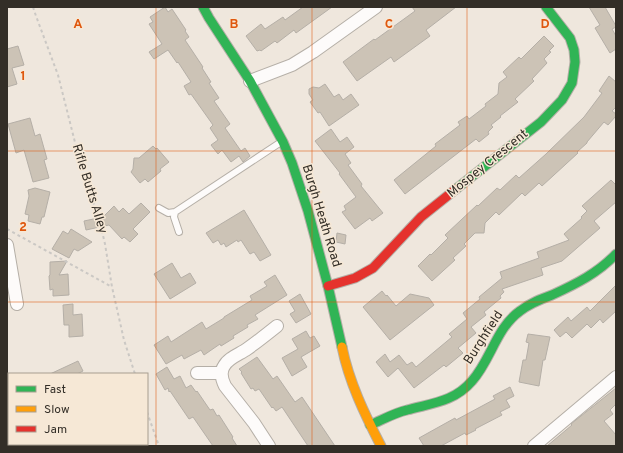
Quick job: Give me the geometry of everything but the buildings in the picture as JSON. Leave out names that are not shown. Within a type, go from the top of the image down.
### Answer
[{"type":"street","name":"Burgh Heath Road","points":[[203,7],[250,82],[292,163],[308,211],[348,370],[370,425],[381,446]]},
{"type":"street","points":[[250,82],[287,67],[313,52],[376,7]]},
{"type":"street","name":"Mospey Crescent","points":[[328,286],[355,278],[373,268],[422,217],[541,122],[562,100],[572,82],[576,62],[574,50],[570,38],[546,7]]},
{"type":"street","points":[[7,245],[17,304]]},
{"type":"street","name":"Burghfield","points":[[370,425],[395,414],[452,398],[471,382],[503,329],[513,316],[537,301],[590,276],[603,267],[616,254]]},
{"type":"street","points":[[269,446],[225,386],[221,373],[224,366],[229,361],[277,326]]},
{"type":"street","points":[[197,373],[221,373]]},
{"type":"street","points":[[534,446],[616,376]]},
{"type":"lane","points":[[159,208],[168,213],[175,212],[282,142]]},
{"type":"lane","points":[[175,212],[174,217],[179,232]]},
{"type":"path","name":"Rifle Butts Alley","points":[[33,7],[58,75],[84,178],[99,218],[124,340],[135,373]]},
{"type":"path","points":[[7,229],[112,287]]},
{"type":"path","points":[[148,415],[158,446]]},
{"type":"traffic: fast","points":[[203,7],[250,81],[283,142],[292,163],[308,211],[328,286],[342,347]]},
{"type":"traffic: fast","points":[[456,189],[541,122],[562,100],[572,83],[575,62],[574,50],[570,38],[546,7]]},
{"type":"traffic: fast","points":[[370,425],[402,411],[442,401],[458,393],[465,388],[479,373],[499,335],[512,318],[532,303],[561,291],[586,278],[602,267],[616,254]]},
{"type":"traffic: slow","points":[[342,347],[353,386],[381,446]]},
{"type":"traffic: jam","points":[[328,286],[355,278],[373,268],[421,217],[456,189]]}]
